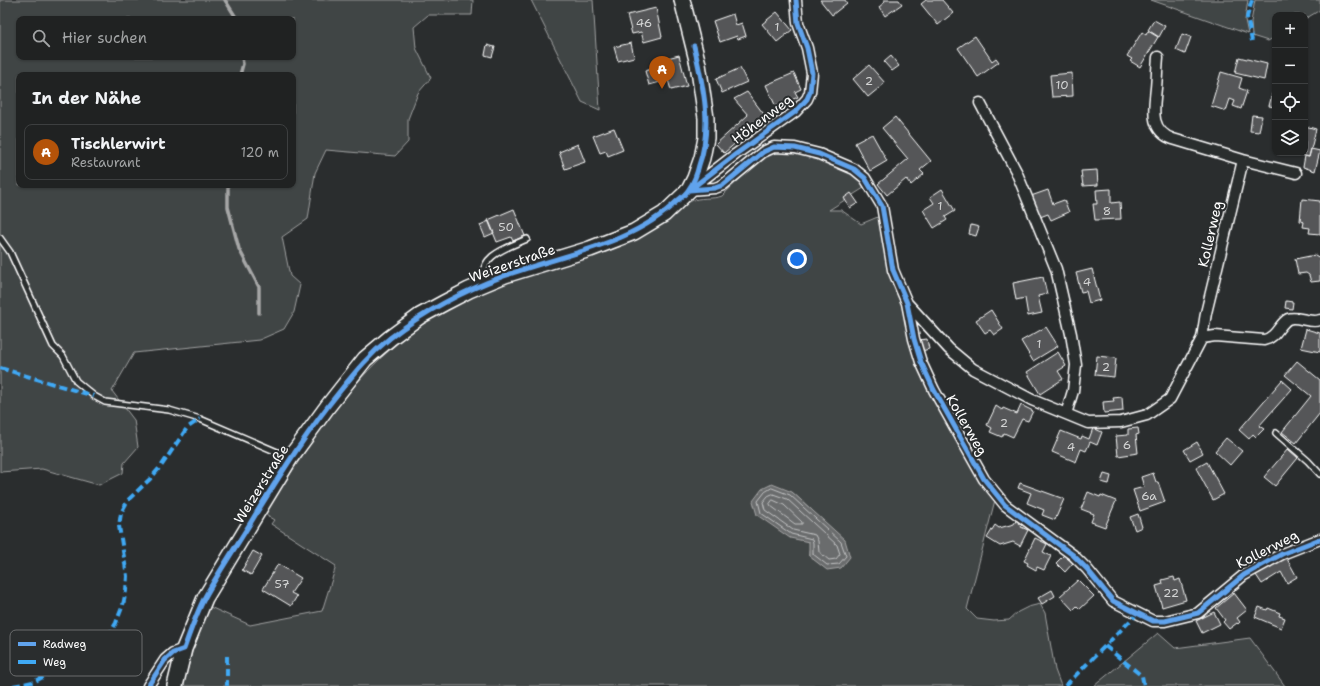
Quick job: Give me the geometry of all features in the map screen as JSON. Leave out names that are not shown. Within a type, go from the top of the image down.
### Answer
[{"type":"main road","name":"Weizerstraße","points":[[176,686],[184,649],[205,598],[290,458],[365,359],[420,316],[444,303],[486,283],[590,249],[634,232],[664,214],[689,190],[702,158],[706,138],[706,118],[698,64],[682,0]]},
{"type":"street","name":"Höhenweg","points":[[689,190],[736,154],[787,119],[803,105],[807,99],[810,92],[812,73],[807,48],[798,22],[796,0]]},
{"type":"street","points":[[1158,57],[1154,113],[1159,130],[1167,138],[1243,160],[1296,173]]},
{"type":"street","points":[[980,103],[1008,153],[1056,269],[1070,328],[1076,365],[1074,391],[1066,414]]},
{"type":"street","name":"Kollerweg","points":[[689,190],[715,188],[723,185],[760,154],[774,147],[786,147],[819,154],[848,166],[865,178],[881,203],[893,270],[907,303],[916,349],[926,375],[990,488],[1012,511],[1072,555],[1087,569],[1113,601],[1153,621],[1165,621],[1198,613],[1244,575],[1282,554],[1320,539]]},
{"type":"street","name":"Kollerweg","points":[[907,303],[949,349],[969,366],[1014,391],[1088,423],[1121,422],[1146,415],[1170,399],[1202,338],[1206,313],[1243,160]]},
{"type":"street","points":[[1202,338],[1215,336],[1264,340],[1272,336],[1289,319],[1293,318],[1310,321],[1320,320]]},
{"type":"street","points":[[148,686],[165,660],[173,652],[184,649]]},
{"type":"lane","points":[[0,238],[10,252],[53,346],[63,356],[76,381],[94,396],[105,402],[169,410],[200,419],[290,458]]},
{"type":"lane","points":[[486,283],[484,270],[493,255],[526,239]]},
{"type":"lane","points":[[1276,433],[1308,461],[1320,474]]},
{"type":"shaded area","points":[[0,0],[473,0],[472,15],[428,15],[414,27],[416,48],[431,78],[418,93],[408,119],[408,142],[395,156],[326,150],[315,173],[308,219],[282,237],[290,276],[300,285],[294,312],[284,329],[259,340],[134,353],[112,391],[134,420],[138,447],[124,463],[123,473],[99,485],[42,469],[0,472]]},
{"type":"shaded area","points":[[531,0],[593,0],[600,110],[582,102]]},
{"type":"shaded area","points":[[1151,0],[1248,0],[1245,20],[1248,34]]},
{"type":"shaded area","points":[[1255,0],[1320,0],[1320,10],[1308,17],[1308,12],[1272,12],[1272,39],[1268,41],[1252,36],[1251,22]]},
{"type":"shaded area","points":[[771,152],[804,153],[852,172],[867,186],[829,210],[841,210],[861,224],[880,216],[902,301],[912,348],[995,500],[967,609],[977,619],[994,621],[1009,620],[1018,612],[1028,607],[1040,604],[1045,613],[1055,670],[1061,686],[183,686],[195,641],[210,607],[250,625],[322,611],[336,566],[271,524],[274,520],[264,514],[332,414],[382,357],[411,332],[445,311],[483,292],[615,248],[659,226],[683,206],[693,200],[722,196],[762,157]],"holes":[[[792,492],[812,510],[810,542]]]},
{"type":"shaded area","points":[[1158,633],[1175,648],[1250,638],[1285,686],[1094,686]]},
{"type":"water","points":[[772,484],[792,492],[845,540],[850,557],[841,568],[827,570],[809,556],[809,542],[790,538],[757,515],[753,501],[762,489]]},
{"type":"building","points":[[820,0],[845,0],[847,3],[832,15]]},
{"type":"building","points":[[883,0],[899,0],[902,4],[885,16],[879,7],[885,2]]},
{"type":"building","points":[[926,0],[942,0],[953,13],[938,25],[921,4]]},
{"type":"building","points":[[656,8],[662,37],[644,42],[641,32],[632,34],[627,15]]},
{"type":"building","points":[[777,12],[792,30],[777,42],[762,24]]},
{"type":"building","points":[[733,14],[736,25],[742,23],[746,36],[738,39],[737,36],[720,42],[713,21]]},
{"type":"building","points":[[1154,20],[1165,26],[1159,37],[1148,30]]},
{"type":"building","points":[[1148,31],[1158,37],[1140,67],[1130,61],[1132,59],[1127,56],[1142,32],[1146,35]]},
{"type":"building","points":[[1182,34],[1191,37],[1185,54],[1176,50]]},
{"type":"building","points":[[975,36],[992,61],[996,58],[999,62],[978,77],[958,48]]},
{"type":"building","points":[[631,43],[634,57],[618,61],[614,47]]},
{"type":"building","points":[[487,45],[495,47],[492,57],[485,55]]},
{"type":"building","points":[[679,55],[687,86],[671,90],[668,80],[649,85],[645,71],[662,66],[660,60]]},
{"type":"building","points":[[891,56],[899,66],[892,71],[884,62]]},
{"type":"building","points":[[1239,57],[1267,64],[1264,80],[1235,73]]},
{"type":"building","points":[[869,65],[885,83],[868,97],[853,79]]},
{"type":"building","points":[[740,68],[747,82],[722,93],[716,79]]},
{"type":"building","points":[[1221,72],[1242,78],[1239,88],[1247,91],[1241,109],[1233,106],[1235,101],[1230,99],[1226,111],[1211,106]]},
{"type":"building","points":[[794,73],[801,89],[795,92],[798,97],[776,107],[766,85]]},
{"type":"building","points":[[1072,73],[1073,96],[1052,97],[1050,75]]},
{"type":"building","points":[[747,92],[766,117],[724,153],[716,144],[748,115],[734,99]]},
{"type":"building","points":[[1272,94],[1272,106],[1269,106]]},
{"type":"building","points":[[1252,115],[1262,116],[1259,132],[1250,131]]},
{"type":"building","points":[[895,117],[931,161],[920,170],[924,174],[911,185],[906,179],[887,195],[878,184],[908,159],[882,128]]},
{"type":"building","points":[[1308,127],[1316,129],[1309,157],[1305,156],[1308,156]]},
{"type":"building","points":[[614,128],[623,150],[608,156],[606,151],[600,153],[593,136]]},
{"type":"building","points":[[872,134],[887,161],[870,171],[855,143]]},
{"type":"building","points":[[578,144],[585,162],[565,169],[559,152]]},
{"type":"building","points":[[1311,149],[1320,151],[1315,171],[1303,167],[1305,156],[1309,157]]},
{"type":"building","points":[[1097,170],[1098,185],[1083,186],[1081,171]]},
{"type":"building","points":[[942,189],[955,211],[945,217],[947,220],[934,228],[923,210],[934,203],[930,197]]},
{"type":"building","points":[[1111,189],[1111,203],[1120,202],[1121,219],[1095,220],[1093,204],[1097,204],[1096,190]]},
{"type":"building","points":[[1048,190],[1053,204],[1064,200],[1069,212],[1051,220],[1048,214],[1040,217],[1031,196]]},
{"type":"building","points":[[851,193],[858,203],[850,208],[844,198]]},
{"type":"building","points":[[1302,199],[1320,201],[1320,234],[1309,233],[1310,228],[1303,227],[1304,222],[1300,221]]},
{"type":"building","points":[[514,209],[525,236],[513,241],[511,237],[497,242],[488,220]]},
{"type":"building","points":[[489,221],[494,233],[485,237],[480,225]]},
{"type":"building","points":[[971,225],[979,227],[976,236],[969,234]]},
{"type":"building","points":[[1315,255],[1320,258],[1320,281],[1311,282],[1309,275],[1306,273],[1298,274],[1295,259]]},
{"type":"building","points":[[1092,269],[1100,300],[1089,303],[1086,291],[1081,292],[1076,273]]},
{"type":"building","points":[[1043,277],[1047,294],[1038,296],[1042,313],[1028,316],[1025,298],[1016,300],[1013,283]]},
{"type":"building","points":[[1286,301],[1293,302],[1292,309],[1285,308]]},
{"type":"building","points":[[991,310],[1003,329],[994,335],[990,330],[985,333],[976,320]]},
{"type":"building","points":[[1046,327],[1058,346],[1033,361],[1021,341]]},
{"type":"building","points":[[1306,329],[1320,333],[1320,352],[1301,348]]},
{"type":"building","points":[[927,339],[929,349],[922,351],[919,340]]},
{"type":"building","points":[[1058,352],[1066,366],[1058,371],[1063,379],[1040,394],[1027,372]]},
{"type":"building","points":[[1097,356],[1116,358],[1114,377],[1095,375]]},
{"type":"building","points":[[1297,361],[1320,380],[1320,413],[1296,443],[1282,432],[1311,396],[1285,375]]},
{"type":"building","points":[[1282,380],[1292,389],[1259,426],[1264,429],[1256,437],[1253,434],[1249,439],[1239,430]]},
{"type":"building","points":[[1122,397],[1123,411],[1104,413],[1103,402],[1114,401],[1113,398]]},
{"type":"building","points":[[1021,405],[1033,411],[1028,421],[1022,419],[1013,437],[1004,433],[1002,437],[990,432],[992,428],[987,425],[996,406],[1002,410],[1003,408],[1017,414]]},
{"type":"building","points":[[1093,428],[1102,432],[1097,445],[1090,442],[1086,451],[1081,449],[1076,462],[1052,452],[1061,431],[1081,439],[1082,436],[1089,439]]},
{"type":"building","points":[[1138,428],[1139,434],[1136,435],[1138,453],[1118,456],[1116,436],[1128,435],[1128,429]]},
{"type":"building","points":[[1226,438],[1242,451],[1230,465],[1215,451]]},
{"type":"building","points":[[1197,442],[1203,453],[1190,460],[1184,450]]},
{"type":"building","points":[[1288,449],[1298,458],[1275,486],[1264,477]]},
{"type":"building","points":[[1207,462],[1224,494],[1213,500],[1196,468]]},
{"type":"building","points":[[1153,473],[1165,502],[1140,511],[1133,490],[1144,487],[1141,477]]},
{"type":"building","points":[[1104,474],[1111,476],[1109,484],[1101,482]]},
{"type":"building","points":[[1020,483],[1064,499],[1055,520],[1042,515],[1044,510],[1027,503],[1031,493],[1018,488]]},
{"type":"building","points":[[1088,492],[1116,501],[1105,527],[1091,522],[1094,514],[1081,509]]},
{"type":"building","points":[[1138,514],[1142,527],[1135,530],[1130,517]]},
{"type":"building","points":[[1017,519],[1023,522],[1021,527],[1028,530],[1020,546],[1013,542],[1000,546],[987,538],[995,525],[999,528],[1014,524]]},
{"type":"building","points":[[1035,538],[1047,544],[1043,552],[1051,556],[1044,570],[1037,567],[1036,570],[1027,565],[1028,563],[1024,561]]},
{"type":"building","points":[[253,551],[262,556],[251,575],[242,570]]},
{"type":"building","points":[[1064,555],[1073,563],[1065,572],[1056,563]]},
{"type":"building","points":[[1286,557],[1297,577],[1287,583],[1281,572],[1262,584],[1256,575]]},
{"type":"building","points":[[278,564],[301,578],[291,593],[297,596],[291,606],[263,589]]},
{"type":"building","points":[[1174,577],[1175,581],[1180,579],[1186,600],[1162,607],[1156,586],[1163,584],[1162,580]]},
{"type":"building","points":[[1078,580],[1094,596],[1080,609],[1077,606],[1073,610],[1060,596]]},
{"type":"building","points":[[1052,590],[1055,596],[1042,604],[1038,598]]},
{"type":"building","points":[[1234,593],[1247,610],[1237,618],[1240,622],[1229,629],[1223,622],[1225,620],[1216,608]]},
{"type":"building","points":[[1259,607],[1267,610],[1268,608],[1280,613],[1279,616],[1285,618],[1281,628],[1255,617]]},
{"type":"building","points":[[1214,612],[1220,624],[1202,633],[1196,621]]},
{"type":"waterway","points":[[225,0],[235,16]]},
{"type":"waterway","points":[[241,72],[242,60]]},
{"type":"waterway","points":[[228,188],[228,207],[239,249],[259,287],[259,313]]},
{"type":"marked path","points":[[1252,0],[1247,17],[1252,41]]},
{"type":"marked path","points":[[0,368],[94,396]]},
{"type":"marked path","points":[[112,630],[123,605],[126,591],[127,576],[119,526],[121,513],[128,500],[162,465],[187,428],[200,419]]},
{"type":"marked path","points":[[1065,686],[1137,614]]},
{"type":"marked path","points":[[1105,646],[1142,676],[1144,686]]},
{"type":"marked path","points":[[227,656],[227,686]]},
{"type":"marked path","points":[[13,686],[33,682],[45,676]]},
{"type":"cycle path","points":[[692,188],[736,154],[795,112],[807,99],[810,92],[812,73],[807,48],[798,23],[796,0]]},
{"type":"cycle path","points":[[148,686],[165,660],[173,653],[184,649],[196,616],[205,597],[297,450],[340,391],[376,350],[403,328],[445,302],[504,276],[617,239],[639,229],[659,216],[686,193],[696,175],[703,151],[706,121],[701,76],[694,46]]},
{"type":"cycle path","points":[[689,190],[715,188],[723,185],[763,152],[774,147],[795,148],[819,154],[854,169],[865,178],[882,206],[893,270],[907,303],[914,339],[921,362],[934,390],[984,479],[1005,505],[1073,555],[1087,569],[1113,601],[1153,621],[1165,621],[1198,613],[1244,575],[1282,554],[1320,539]]},
{"type":"place","name":"Tischlerwirt","points":[[662,89]]}]
